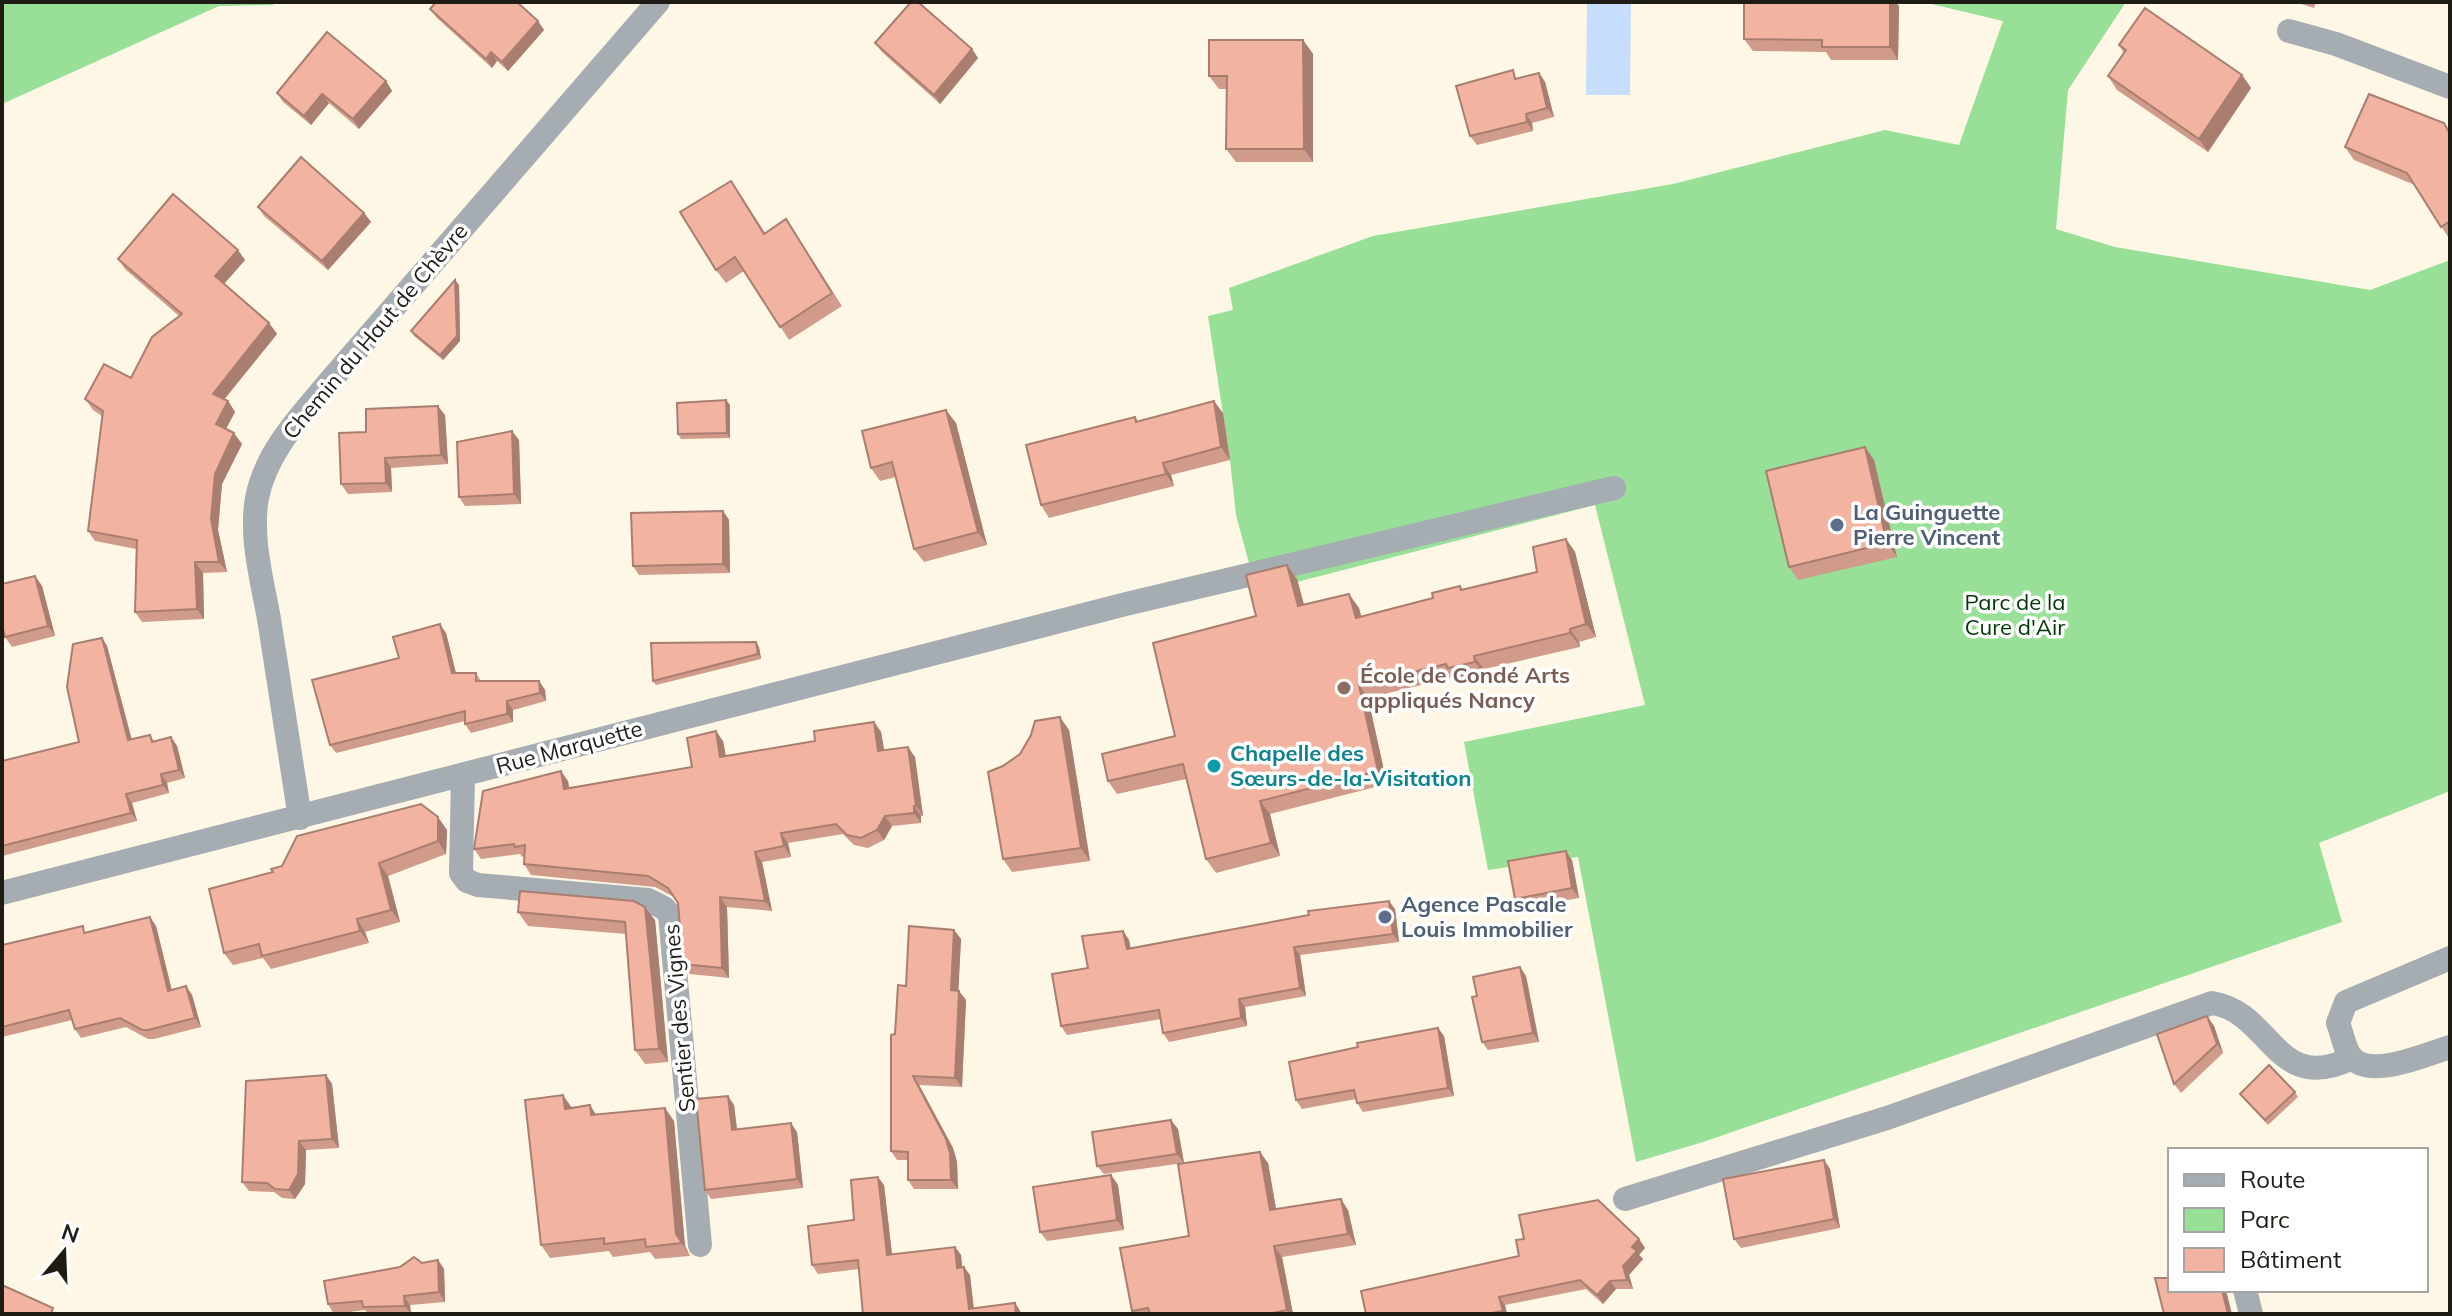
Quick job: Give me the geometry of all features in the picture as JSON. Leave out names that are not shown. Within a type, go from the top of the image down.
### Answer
[{"type":"street","name":"Chemin du Haut de Chèvre","points":[[300,818],[258,559],[256,512],[269,464],[298,420],[340,369],[658,2]]},
{"type":"street","points":[[2289,31],[2336,44],[2450,87]]},
{"type":"street","name":"Rue Marquette","points":[[2,893],[1136,601],[1614,488]]},
{"type":"street","name":"Sentier des Vignes","points":[[463,775],[461,873],[467,881],[478,885],[648,900],[664,908],[670,915],[700,1245]]},
{"type":"street","points":[[2450,958],[2346,1002],[2338,1023],[2352,1058],[2365,1065],[2381,1068],[2450,1047]]},
{"type":"street","points":[[1625,1199],[1887,1118],[2212,1003],[2229,1005],[2295,1065],[2313,1069],[2333,1067],[2352,1058]]},
{"type":"street","points":[[2246,1292],[2251,1314]]},
{"type":"green space","points":[[2,2],[275,2],[273,5],[219,6],[2,104]]},
{"type":"green space","name":"Parc de la Cure d'Air","points":[[1923,2],[2126,2],[2068,90],[2056,229],[2115,247],[2370,290],[2450,260],[2450,791],[2319,843],[2342,922],[1703,1142],[1636,1162],[1578,857],[1488,870],[1464,742],[1645,705],[1595,505],[1297,582],[1295,573],[1254,582],[1236,515],[1208,316],[1233,310],[1229,288],[1373,236],[1673,184],[1885,130],[1959,145],[2003,21]]},
{"type":"water","points":[[1587,2],[1631,2],[1630,95],[1586,95]]},
{"type":"building","points":[[436,2],[517,2],[538,21],[502,62],[491,52],[486,59],[430,9]]},
{"type":"building","points":[[911,2],[918,2],[972,49],[934,95],[875,43]]},
{"type":"building","points":[[1744,2],[1890,2],[1890,47],[1822,47],[1822,40],[1744,39]]},
{"type":"building","points":[[2145,8],[2242,75],[2199,139],[2108,76],[2126,50],[2119,45]]},
{"type":"building","points":[[327,32],[386,81],[353,119],[322,94],[304,116],[277,93]]},
{"type":"building","points":[[1209,40],[1303,40],[1304,149],[1226,149],[1227,76],[1209,76]]},
{"type":"building","points":[[1513,70],[1515,79],[1539,73],[1547,108],[1526,114],[1527,122],[1470,136],[1456,86]]},
{"type":"building","points":[[2369,94],[2444,123],[2450,134],[2450,221],[2441,227],[2407,173],[2345,147]]},
{"type":"building","points":[[301,157],[364,213],[322,261],[258,207]]},
{"type":"building","points":[[731,181],[764,234],[786,219],[832,293],[780,327],[735,257],[716,270],[680,212]]},
{"type":"building","points":[[173,194],[238,250],[215,276],[269,323],[213,394],[228,401],[216,424],[234,433],[215,474],[211,519],[219,562],[195,562],[197,609],[135,612],[137,540],[88,531],[103,411],[85,399],[104,364],[131,378],[152,337],[182,314],[118,259]]},
{"type":"building","points":[[455,280],[457,336],[440,355],[411,331]]},
{"type":"building","points":[[726,400],[727,433],[678,434],[677,403]]},
{"type":"building","points":[[1214,401],[1221,447],[1163,463],[1166,474],[1041,505],[1026,445],[1135,417],[1136,422]]},
{"type":"building","points":[[438,406],[441,455],[385,458],[386,483],[341,484],[339,433],[366,432],[366,409]]},
{"type":"building","points":[[946,410],[978,532],[914,549],[892,462],[871,468],[862,431]]},
{"type":"building","points":[[512,431],[514,494],[459,497],[457,442]]},
{"type":"building","name":"La Guinguette Pierre Vincent","points":[[1865,447],[1887,543],[1789,567],[1766,471]]},
{"type":"building","points":[[723,511],[723,564],[633,566],[631,513]]},
{"type":"building","points":[[1566,539],[1586,624],[1570,629],[1570,633],[1474,656],[1475,662],[1448,668],[1446,664],[1359,685],[1378,771],[1260,801],[1271,843],[1206,859],[1183,764],[1108,781],[1102,754],[1175,736],[1153,643],[1256,616],[1246,575],[1287,565],[1298,606],[1349,594],[1356,618],[1433,598],[1432,593],[1460,586],[1461,590],[1537,572],[1533,547]]},
{"type":"building","points":[[35,576],[48,626],[5,637],[2,584]]},
{"type":"building","points":[[440,624],[452,673],[476,673],[476,681],[539,681],[540,693],[507,701],[507,714],[465,724],[465,711],[330,745],[312,680],[399,658],[393,637]]},
{"type":"building","points":[[102,638],[128,740],[150,735],[152,742],[171,737],[179,770],[161,774],[163,785],[126,794],[131,813],[2,846],[2,761],[79,742],[67,687],[73,644]]},
{"type":"building","points":[[756,642],[758,654],[653,681],[651,643]]},
{"type":"building","points":[[1060,717],[1081,848],[1003,859],[988,772],[1020,754],[1035,721]]},
{"type":"building","points":[[874,722],[878,751],[908,747],[916,806],[914,813],[885,816],[877,830],[861,838],[847,835],[836,824],[781,833],[784,846],[755,852],[765,901],[720,897],[722,968],[683,964],[678,903],[668,888],[648,876],[524,864],[525,845],[474,849],[483,791],[561,771],[564,789],[692,767],[687,738],[716,731],[720,757],[815,741],[814,731]]},
{"type":"building","points":[[421,804],[438,817],[438,841],[379,863],[391,910],[357,919],[360,931],[262,956],[259,944],[224,953],[209,889],[273,872],[271,869],[282,866],[297,836]]},
{"type":"building","points":[[1566,851],[1572,888],[1515,899],[1508,861]]},
{"type":"building","points":[[520,891],[634,901],[645,907],[659,1049],[635,1050],[625,922],[518,912]]},
{"type":"building","points":[[1389,901],[1393,934],[1294,947],[1300,988],[1239,999],[1241,1018],[1163,1033],[1159,1010],[1061,1026],[1052,974],[1088,968],[1082,936],[1123,931],[1127,949],[1309,915],[1308,911]]},
{"type":"building","points":[[150,917],[168,991],[186,986],[195,1018],[148,1030],[120,1018],[75,1029],[69,1010],[2,1027],[2,945],[83,926],[84,933]]},
{"type":"building","points":[[909,926],[954,930],[951,990],[959,991],[955,1078],[913,1076],[946,1139],[951,1180],[908,1180],[908,1152],[891,1151],[891,1035],[895,1034],[898,985],[906,986]]},
{"type":"building","points":[[1520,967],[1533,1033],[1482,1042],[1472,997],[1477,996],[1473,977]]},
{"type":"building","points":[[2207,1016],[2217,1044],[2174,1084],[2157,1034]]},
{"type":"building","points":[[1438,1028],[1448,1088],[1357,1103],[1354,1090],[1296,1100],[1289,1062],[1358,1047],[1357,1043]]},
{"type":"building","points":[[2269,1065],[2295,1092],[2265,1120],[2240,1094]]},
{"type":"building","points":[[326,1075],[332,1139],[299,1141],[298,1174],[289,1190],[275,1189],[267,1183],[242,1182],[246,1081]]},
{"type":"building","points":[[563,1095],[565,1109],[590,1105],[591,1115],[665,1108],[676,1234],[682,1243],[646,1247],[645,1239],[604,1244],[604,1238],[541,1245],[525,1100]]},
{"type":"building","points":[[728,1096],[732,1130],[791,1123],[797,1179],[705,1190],[696,1099]]},
{"type":"building","points":[[1171,1120],[1177,1154],[1097,1166],[1092,1132]]},
{"type":"building","points":[[1260,1152],[1270,1210],[1341,1199],[1348,1234],[1274,1246],[1287,1310],[1268,1314],[1150,1314],[1148,1308],[1132,1311],[1120,1248],[1189,1236],[1178,1164]]},
{"type":"building","points":[[1824,1160],[1834,1219],[1734,1239],[1723,1179]]},
{"type":"building","points":[[1111,1175],[1117,1220],[1040,1232],[1033,1187]]},
{"type":"building","points":[[878,1177],[887,1255],[955,1247],[957,1268],[964,1267],[969,1309],[1015,1303],[1016,1314],[863,1314],[858,1260],[812,1265],[808,1226],[854,1220],[851,1180]]},
{"type":"building","points":[[1598,1200],[1639,1239],[1632,1247],[1637,1251],[1623,1266],[1627,1280],[1610,1281],[1597,1295],[1580,1280],[1499,1297],[1503,1311],[1486,1314],[1366,1314],[1361,1291],[1519,1256],[1516,1240],[1524,1239],[1519,1215]]},
{"type":"building","points":[[414,1257],[422,1263],[438,1260],[439,1292],[404,1296],[405,1306],[363,1307],[362,1301],[328,1304],[324,1281],[400,1267]]},
{"type":"building","points":[[2155,1278],[2168,1278],[2168,1292],[2222,1292],[2228,1314],[2164,1314]]},
{"type":"building","points":[[2,1285],[53,1308],[51,1314],[2,1314]]},
{"type":"place","name":"La Guinguette Pierre Vincent","points":[[1837,525]]},
{"type":"place","name":"École de Condé Arts appliqués Nancy","points":[[1344,688]]},
{"type":"place","name":"Chapelle des Sœurs-de-la-Visitation","points":[[1214,766]]},
{"type":"place","name":"Agence Pascale Louis Immobilier","points":[[1385,917]]}]
